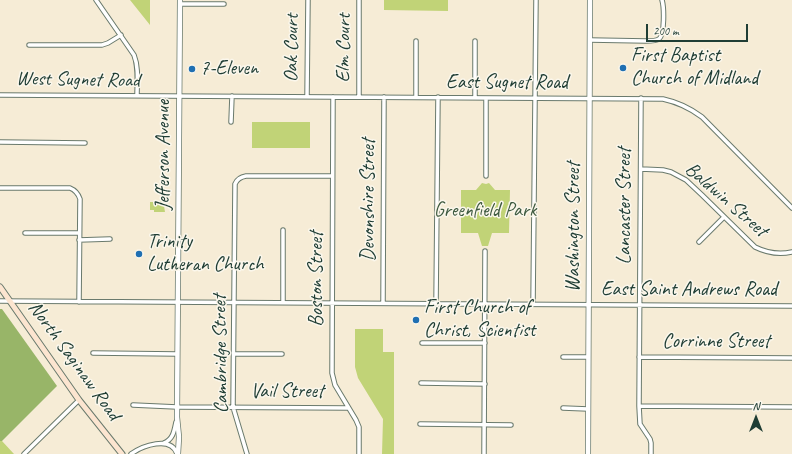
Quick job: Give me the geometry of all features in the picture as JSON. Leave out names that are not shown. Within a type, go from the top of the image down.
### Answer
[{"type":"main road","name":"North Saginaw Road","points":[[0,287],[79,400],[122,454]]},
{"type":"street","points":[[96,0],[121,35],[135,58],[137,69],[137,96]]},
{"type":"street","name":"Oak Court","points":[[307,97],[308,0]]},
{"type":"street","name":"Elm Court","points":[[358,97],[360,0]]},
{"type":"street","points":[[533,304],[536,0]]},
{"type":"street","name":"Washington Street","points":[[588,454],[590,0]]},
{"type":"street","points":[[590,40],[646,41],[659,39],[663,32],[662,0]]},
{"type":"street","points":[[180,2],[224,4]]},
{"type":"street","name":"Jefferson Avenue","points":[[177,454],[179,437],[177,417],[177,354],[180,2]]},
{"type":"street","points":[[29,45],[102,45],[121,35]]},
{"type":"street","points":[[416,41],[416,97]]},
{"type":"street","points":[[475,41],[475,98]]},
{"type":"street","name":"West Sugnet Road","points":[[0,95],[179,96]]},
{"type":"street","name":"East Sugnet Road","points":[[179,96],[641,98],[669,100],[696,112],[720,134],[792,208]]},
{"type":"street","points":[[231,122],[232,96]]},
{"type":"street","name":"Boston Street","points":[[333,97],[332,373],[335,385],[359,427],[359,454]]},
{"type":"street","name":"Devonshire Street","points":[[383,303],[384,97]]},
{"type":"street","points":[[436,304],[438,97]]},
{"type":"street","points":[[486,98],[486,176]]},
{"type":"street","name":"Lancaster Street","points":[[641,98],[639,406],[640,424],[650,440],[651,454]]},
{"type":"street","points":[[0,142],[85,143]]},
{"type":"street","name":"Baldwin Street","points":[[641,169],[662,170],[679,176],[693,186],[755,247],[765,252],[775,254],[792,252]]},
{"type":"street","name":"Cambridge Street","points":[[247,454],[233,407],[235,184],[241,177],[246,176],[332,176]]},
{"type":"street","points":[[0,188],[70,188],[77,193],[80,199],[79,302]]},
{"type":"street","points":[[699,242],[724,217]]},
{"type":"street","points":[[283,230],[283,302]]},
{"type":"street","points":[[25,233],[79,233]]},
{"type":"street","points":[[79,240],[110,240]]},
{"type":"street","points":[[484,454],[486,304],[485,251]]},
{"type":"street","name":"East Saint Andrews Road","points":[[0,301],[792,306]]},
{"type":"street","points":[[422,343],[485,343]]},
{"type":"street","points":[[93,353],[177,354]]},
{"type":"street","points":[[234,354],[282,354]]},
{"type":"street","points":[[563,357],[588,357]]},
{"type":"street","name":"Corrinne Street","points":[[639,357],[792,358]]},
{"type":"street","points":[[421,383],[485,384]]},
{"type":"street","points":[[24,454],[79,400]]},
{"type":"street","name":"Vail Street","points":[[133,405],[348,408]]},
{"type":"street","points":[[639,406],[792,407]]},
{"type":"street","points":[[562,408],[588,409]]},
{"type":"street","points":[[131,454],[145,446],[167,442],[175,430],[177,417]]},
{"type":"street","points":[[420,424],[511,425]]},
{"type":"street","points":[[159,444],[173,446],[177,454]]},
{"type":"green space","points":[[130,0],[150,0],[150,25]]},
{"type":"green space","points":[[384,0],[448,0],[448,11],[384,10]]},
{"type":"green space","points":[[252,122],[310,122],[310,148],[252,148]]},
{"type":"green space","name":"Greenfield Park","points":[[482,183],[489,183],[495,190],[510,190],[509,233],[492,233],[488,246],[482,246],[478,233],[461,233],[461,190],[476,190]]},
{"type":"green space","points":[[163,200],[165,212],[154,212],[154,210],[150,210],[150,202],[160,202]]},
{"type":"green space","points":[[0,309],[2,309],[57,386],[2,441],[0,441]]},
{"type":"green space","points":[[355,329],[383,329],[383,352],[394,352],[394,454],[382,454],[383,419],[358,378],[355,367]]},
{"type":"green space","points":[[0,441],[2,441],[14,454],[0,454]]},
{"type":"place","name":"First Baptist Church of Midland","points":[[623,68]]},
{"type":"place","name":"7-Eleven","points":[[192,69]]},
{"type":"place","name":"Trinity Lutheran Church","points":[[139,254]]},
{"type":"place","name":"First Church of Christ, Scientist","points":[[416,320]]}]
